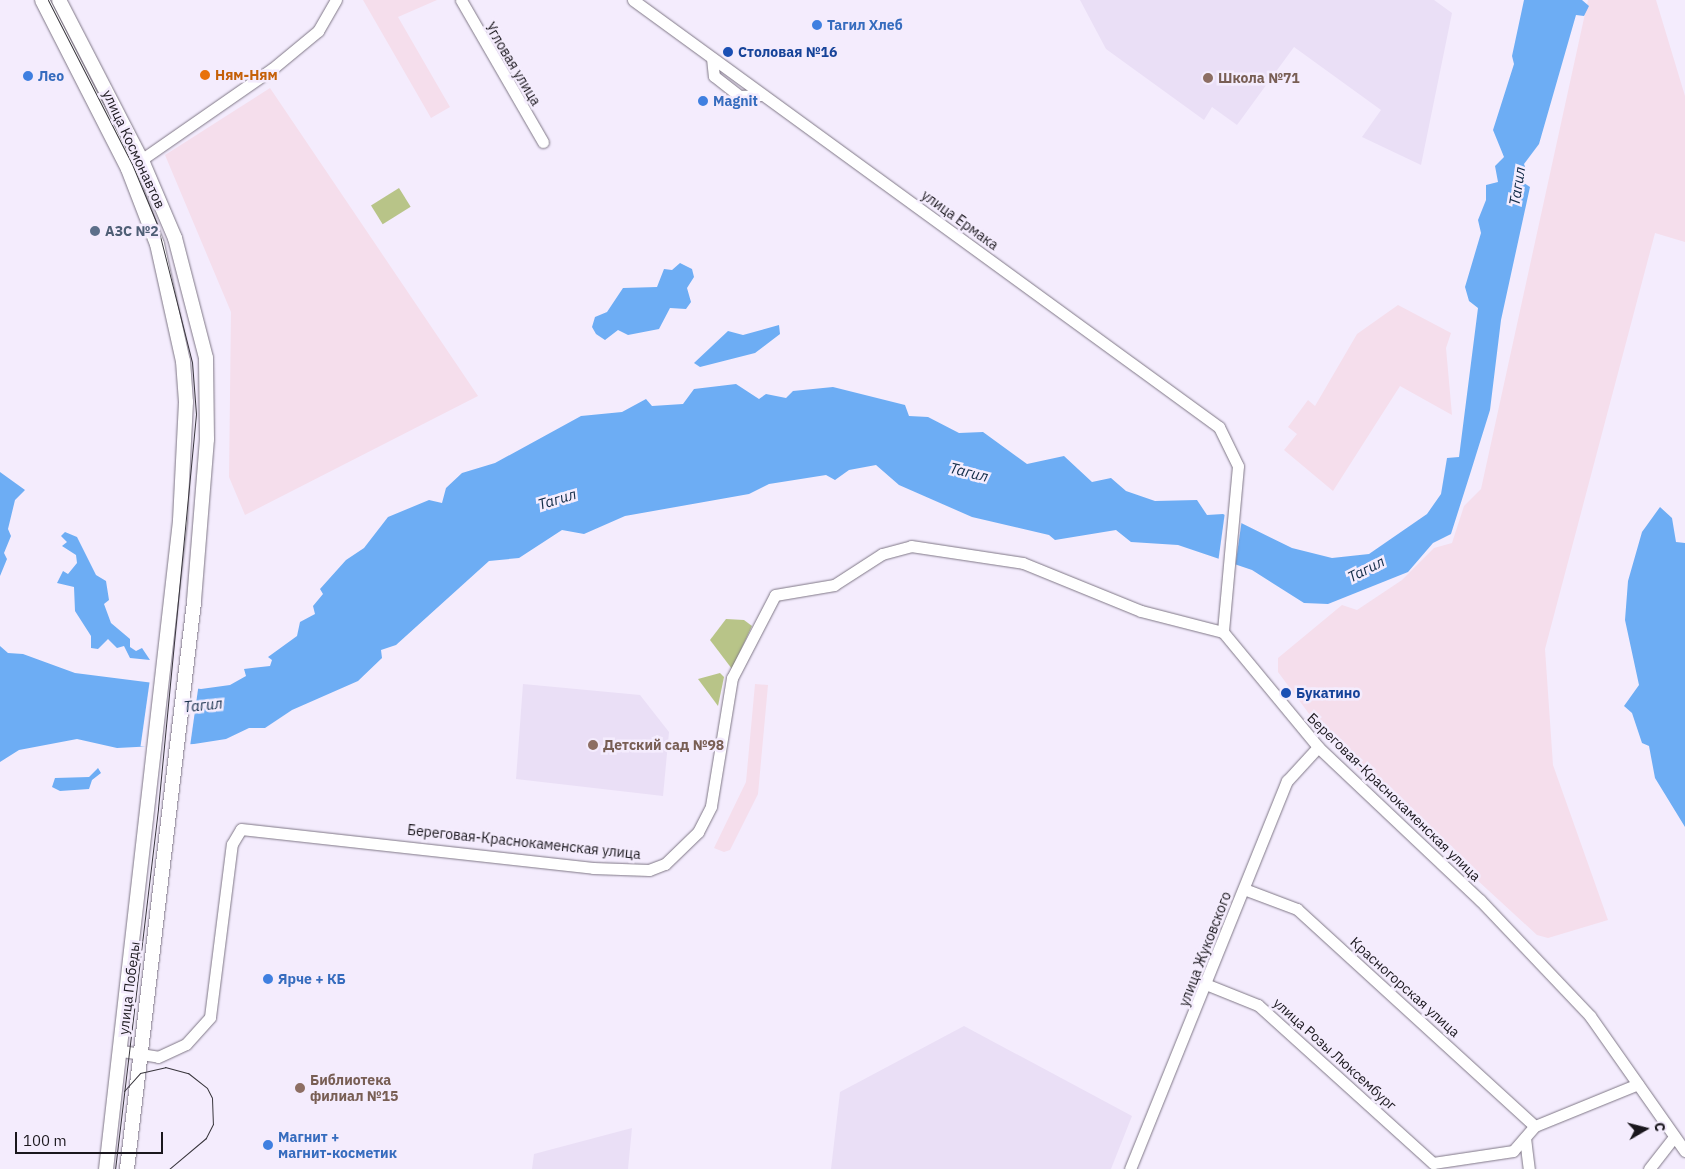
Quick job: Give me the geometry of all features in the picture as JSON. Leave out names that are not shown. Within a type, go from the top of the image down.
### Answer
[{"type":"main road","name":"улица Космонавтов","points":[[42,0],[128,169],[157,244],[183,361],[186,442],[150,808]]},
{"type":"main road","name":"улица Космонавтов","points":[[59,0],[143,163],[175,238],[206,358],[208,439],[194,602],[172,810]]},
{"type":"main road","name":"улица Победы","points":[[106,1169],[122,1051],[150,808]]},
{"type":"main road","name":"улица Победы","points":[[127,1169],[172,810]]},
{"type":"street","points":[[128,169],[143,163],[318,31],[336,0]]},
{"type":"street","name":"Угловая улица","points":[[461,0],[543,142]]},
{"type":"street","name":"улица Ермака","points":[[633,0],[761,95],[1199,408],[1232,448],[1237,485],[1223,595],[1222,632]]},
{"type":"street","name":"Береговая-Краснокаменская улица","points":[[142,1055],[158,1056],[186,1044],[199,1033],[210,1017],[222,948],[232,844],[242,829],[252,827],[593,868],[649,870],[665,864],[698,832],[712,806],[732,678],[774,595],[834,585],[882,554],[911,546],[978,553],[1023,564],[1141,611],[1222,632],[1318,747],[1535,956],[1590,1016],[1685,1151]]},
{"type":"street","name":"улица Жуковского","points":[[1130,1169],[1208,985],[1244,889],[1288,781],[1318,747]]},
{"type":"street","name":"Красногорская улица","points":[[1244,889],[1297,909],[1535,1126]]},
{"type":"street","name":"улица Розы Люксембург","points":[[1208,985],[1258,1005],[1433,1162],[1513,1151],[1525,1138]]},
{"type":"street","points":[[122,1051],[142,1055]]},
{"type":"street","points":[[1529,1169],[1525,1138],[1535,1126],[1638,1084]]},
{"type":"street","points":[[1649,1169],[1674,1137]]},
{"type":"shaded area","points":[[363,0],[437,0],[398,17],[450,107],[431,118]]},
{"type":"shaded area","name":"Школа №71","points":[[1080,0],[1434,0],[1452,13],[1421,165],[1362,137],[1381,110],[1294,47],[1237,125],[1212,107],[1204,120],[1106,49]]},
{"type":"shaded area","points":[[1588,0],[1656,0],[1685,96],[1685,242],[1655,233],[1545,649],[1553,765],[1608,920],[1548,938],[1537,935],[1336,750],[1278,672],[1278,658],[1342,605],[1357,610],[1402,580],[1434,548],[1452,543],[1464,506],[1481,489]]},
{"type":"shaded area","points":[[270,88],[478,396],[245,515],[229,477],[231,312],[165,155]]},
{"type":"shaded area","points":[[1398,305],[1451,333],[1446,348],[1452,415],[1400,386],[1333,491],[1284,450],[1297,434],[1288,427],[1308,400],[1315,406],[1357,334]]},
{"type":"shaded area","name":"Детский сад №98","points":[[523,684],[640,695],[669,732],[663,796],[516,779]]},
{"type":"shaded area","points":[[755,684],[768,685],[758,794],[730,850],[724,852],[714,848],[746,782]]},
{"type":"shaded area","points":[[964,1026],[1132,1116],[1111,1169],[831,1169],[840,1092]]},
{"type":"shaded area","points":[[632,1128],[628,1169],[532,1169],[534,1154]]},
{"type":"green space","points":[[399,188],[411,207],[383,224],[371,205]]},
{"type":"green space","points":[[726,619],[744,620],[752,626],[732,669],[710,640]]},
{"type":"green space","points":[[720,673],[724,677],[718,706],[698,679]]},
{"type":"water","name":"Тагил","points":[[1524,0],[1582,0],[1589,6],[1584,16],[1576,15],[1539,144],[1524,164],[1527,172],[1521,181],[1530,187],[1501,320],[1490,410],[1451,534],[1433,543],[1408,572],[1328,604],[1304,603],[1252,570],[1178,545],[1131,542],[1116,530],[1055,540],[1049,535],[972,517],[899,485],[876,465],[849,470],[835,480],[826,475],[769,484],[749,494],[625,516],[584,534],[562,530],[519,558],[489,561],[396,645],[381,650],[382,658],[358,681],[292,710],[265,728],[249,728],[226,739],[194,744],[117,748],[77,739],[19,750],[0,762],[0,646],[8,653],[23,654],[75,673],[201,689],[230,685],[246,676],[244,669],[270,666],[272,660],[268,657],[297,636],[300,622],[315,614],[313,606],[323,594],[320,589],[346,560],[364,548],[388,517],[429,500],[442,503],[446,488],[462,473],[495,463],[581,416],[622,412],[646,399],[652,406],[683,404],[694,389],[736,384],[759,399],[766,394],[786,398],[793,391],[833,387],[905,405],[909,416],[928,417],[959,433],[983,432],[1027,464],[1064,456],[1092,482],[1111,478],[1126,491],[1155,501],[1197,500],[1207,515],[1223,514],[1292,548],[1332,558],[1369,554],[1427,514],[1441,494],[1447,458],[1459,457],[1478,308],[1469,301],[1465,287],[1481,233],[1478,220],[1486,200],[1486,185],[1498,182],[1495,166],[1504,157],[1493,130],[1514,64],[1512,56]]},
{"type":"water","points":[[680,263],[692,269],[694,277],[687,288],[691,302],[686,309],[670,308],[659,329],[628,335],[618,330],[605,340],[596,334],[592,327],[595,317],[607,312],[623,288],[657,287],[664,269],[672,270]]},
{"type":"water","points":[[779,325],[780,334],[755,353],[700,367],[694,363],[728,331],[743,335]]},
{"type":"water","points":[[0,472],[25,490],[15,500],[8,529],[11,536],[4,553],[7,559],[0,576]]},
{"type":"water","points":[[1660,507],[1672,518],[1676,542],[1685,543],[1685,827],[1655,778],[1649,746],[1642,743],[1632,713],[1624,706],[1639,685],[1625,620],[1628,581],[1642,532]]},
{"type":"water","points":[[65,532],[77,537],[96,575],[106,581],[109,600],[104,604],[111,623],[130,639],[130,647],[136,651],[142,648],[150,660],[130,658],[124,646],[117,648],[108,639],[98,649],[91,648],[91,636],[75,611],[74,587],[57,583],[63,571],[68,574],[77,563],[76,555],[62,546],[67,542],[61,536]]},
{"type":"water","points":[[98,768],[101,773],[92,780],[89,789],[60,791],[52,787],[55,778],[89,777]]},
{"type":"pier","points":[[1225,512],[1242,519],[1235,568],[1218,563]]},
{"type":"pier","points":[[150,679],[199,686],[189,753],[141,746]]},
{"type":"tram line","points":[[48,0],[132,164],[157,224],[192,362],[196,414],[158,809],[115,1169]]},
{"type":"tram line","points":[[124,1091],[140,1073],[165,1067],[188,1073],[207,1088],[212,1098],[213,1124],[206,1138],[169,1169]]},
{"type":"place","name":"Тагил Хлеб","points":[[817,25]]},
{"type":"place","name":"Столовая №16","points":[[728,52]]},
{"type":"place","name":"Ням-Ням","points":[[205,75]]},
{"type":"place","name":"Лео","points":[[28,76]]},
{"type":"place","name":"Школа №71","points":[[1208,78]]},
{"type":"place","name":"Magnit","points":[[703,101]]},
{"type":"place","name":"АЗС №2","points":[[95,231]]},
{"type":"place","name":"Букатино","points":[[1286,693]]},
{"type":"place","name":"Детский сад №98","points":[[593,745]]},
{"type":"place","name":"Ярче + КБ","points":[[268,979]]},
{"type":"place","name":"Библиотека филиал №15","points":[[300,1088]]},
{"type":"place","name":"Магнит + магнит-косметик","points":[[268,1145]]}]
